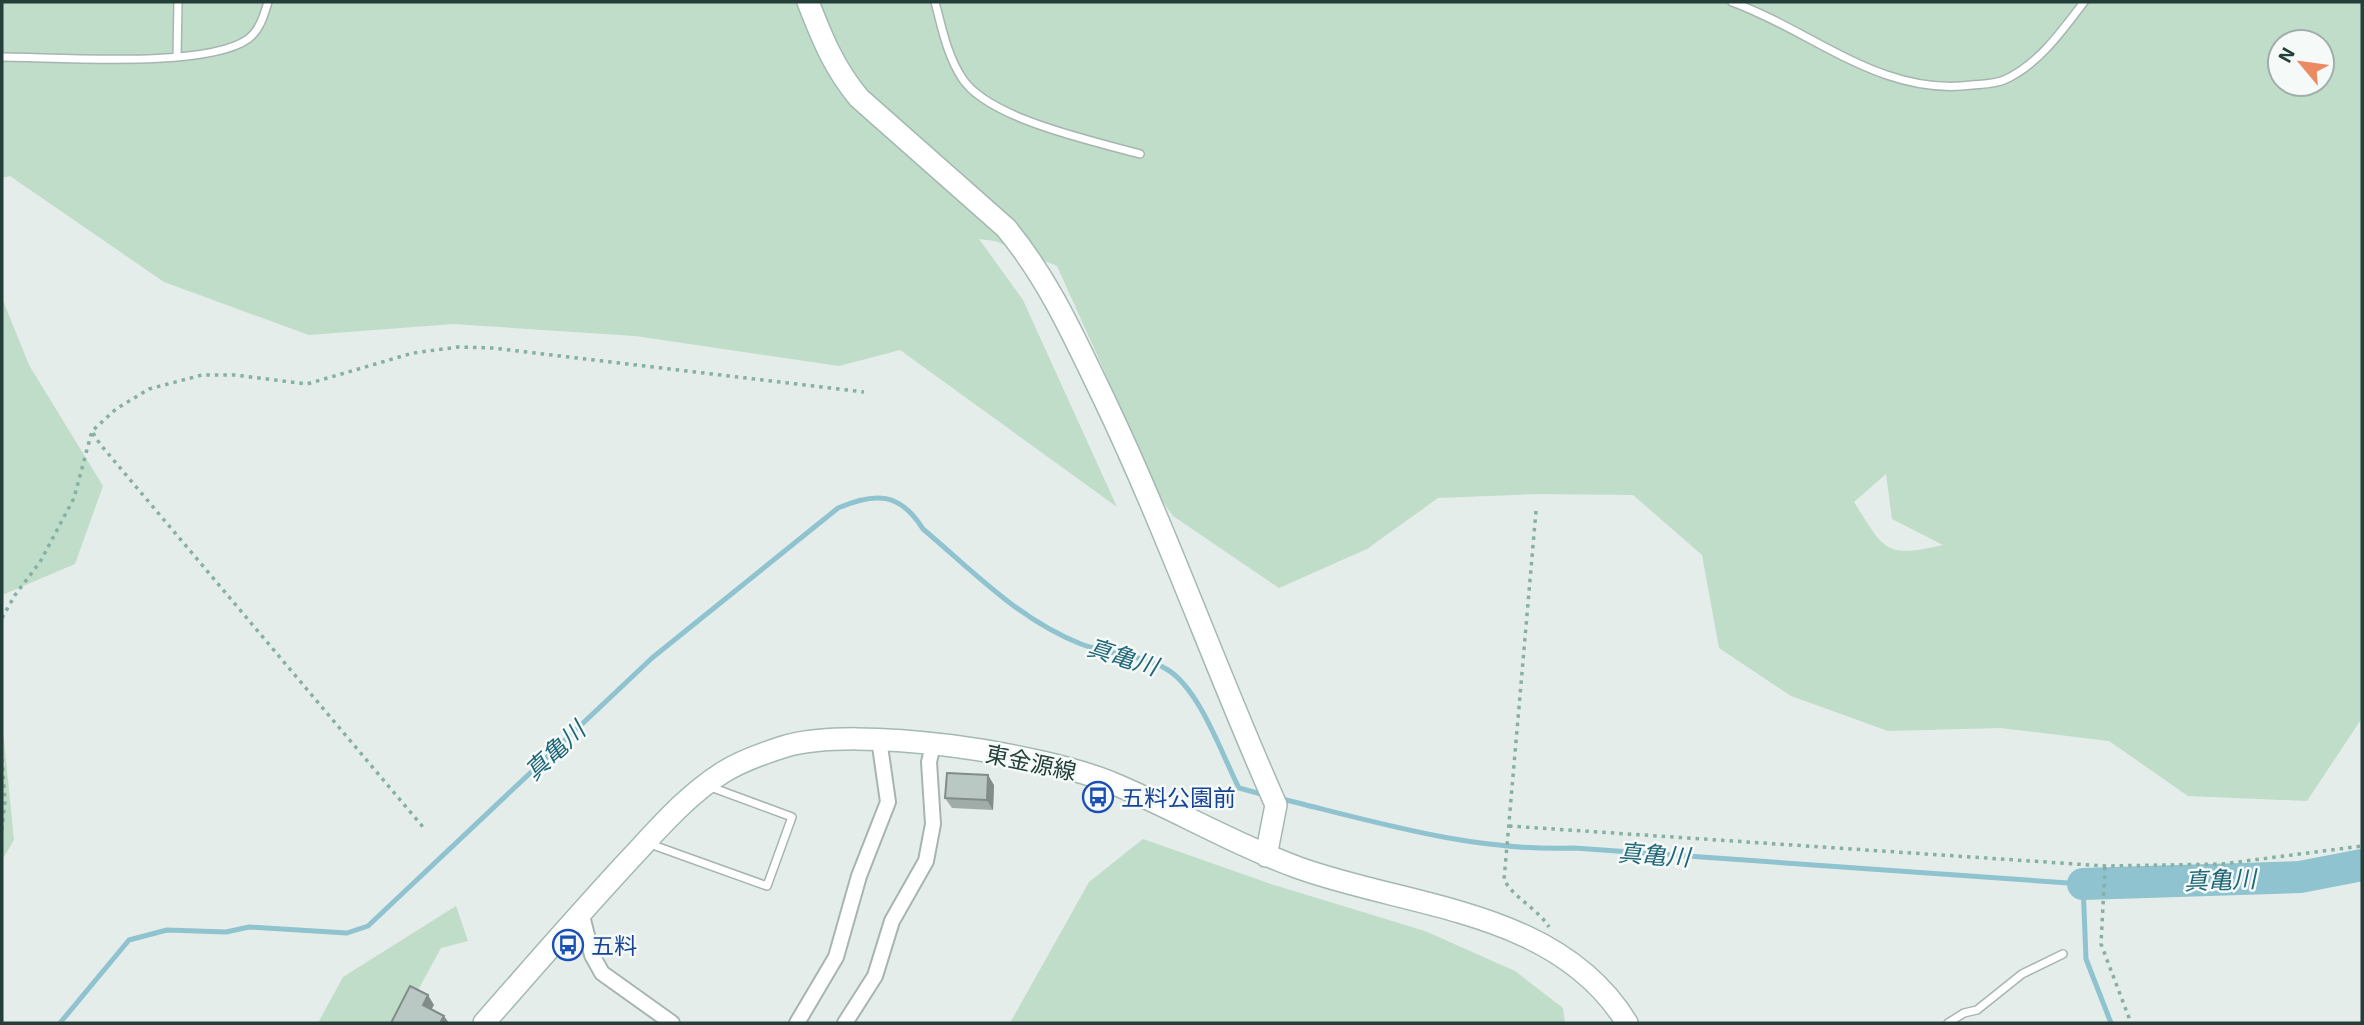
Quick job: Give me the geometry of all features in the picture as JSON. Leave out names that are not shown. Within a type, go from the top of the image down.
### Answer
[{"type":"main road","points":[[808,2],[832,63],[844,80],[859,98],[1006,228],[1026,253],[1059,306],[1144,483],[1276,805],[1266,856]]},
{"type":"main road","name":"東金源線","points":[[484,1023],[581,912],[683,803],[724,771],[786,746],[878,739],[1010,755],[1072,769],[1115,784],[1266,856],[1343,883],[1469,913],[1535,942],[1588,976],[1617,1007],[1627,1023]]},
{"type":"street","points":[[797,1023],[836,957],[859,876],[888,802],[878,739]]},
{"type":"street","points":[[845,1023],[875,976],[892,921],[926,860],[933,824],[929,762],[933,744]]},
{"type":"street","points":[[581,912],[592,955],[602,973],[672,1023]]},
{"type":"lane","points":[[177,57],[178,2]]},
{"type":"lane","points":[[2,57],[177,57],[227,48],[248,38],[264,19],[268,2]]},
{"type":"lane","points":[[935,2],[947,49],[964,81],[986,100],[1023,119],[1140,154]]},
{"type":"lane","points":[[1732,2],[1782,23],[1875,72],[1914,85],[1955,87],[2003,81],[2055,40],[2084,2]]},
{"type":"lane","points":[[646,842],[767,887],[793,817],[705,785]]},
{"type":"lane","points":[[1948,1023],[1964,1013],[1977,1010],[2022,974],[2063,954]]},
{"type":"path","points":[[2,618],[15,594],[40,562],[74,498],[92,431],[116,409],[149,390],[180,379],[235,375],[307,384],[414,353],[457,347],[493,348],[864,392]]},
{"type":"path","points":[[92,431],[117,466],[424,827]]},
{"type":"path","points":[[1536,512],[1504,880],[1521,902],[1542,916],[1558,942],[1556,954]]},
{"type":"path","points":[[2,759],[5,802],[2,830]]},
{"type":"path","points":[[1509,826],[2105,866],[2222,864],[2362,846]]},
{"type":"path","points":[[2105,866],[2101,944],[2131,1023]]},
{"type":"green space","points":[[2,2],[2362,2],[2362,718],[2307,801],[2188,796],[2109,741],[2000,728],[1888,731],[1791,696],[1719,648],[1702,555],[1633,495],[1537,494],[1438,498],[1367,549],[1279,588],[1173,516],[1139,468],[1107,377],[1057,266],[995,241],[979,239],[1023,300],[1117,507],[900,350],[839,366],[635,336],[453,324],[309,335],[164,282],[10,176],[2,178]],"holes":[[[1886,474],[1892,519],[1943,545],[1908,551],[1897,550],[1880,540],[1872,531],[1854,502]]]},
{"type":"green space","points":[[2,298],[29,365],[103,486],[75,564],[2,595]]},
{"type":"green space","points":[[2,720],[14,840],[2,860]]},
{"type":"green space","points":[[1143,839],[1271,884],[1425,931],[1515,971],[1563,1008],[1565,1023],[1010,1023],[1089,882]]},
{"type":"green space","points":[[456,906],[468,941],[441,948],[400,1023],[318,1023],[343,977]]},
{"type":"building","points":[[947,773],[988,775],[987,800],[945,798]]},
{"type":"building","points":[[410,986],[428,995],[423,1005],[444,1016],[440,1023],[391,1023]]},
{"type":"waterway","name":"真亀川","points":[[60,1023],[129,940],[167,930],[226,932],[249,927],[347,933],[368,926],[652,658],[838,508],[864,499],[886,499],[905,508],[923,529],[998,593],[1058,634],[1092,648],[1147,661],[1168,670],[1180,679],[1200,707],[1239,788],[1265,795]]},
{"type":"waterway","name":"真亀川","points":[[1278,798],[1425,833],[1499,845],[2083,884],[2086,959],[2111,1023]]},
{"type":"waterway","name":"真亀川","points":[[2083,884],[2300,877],[2362,865]]},
{"type":"place","name":"五料公園前","points":[[1098,797]]},
{"type":"place","name":"五料","points":[[568,945]]}]
